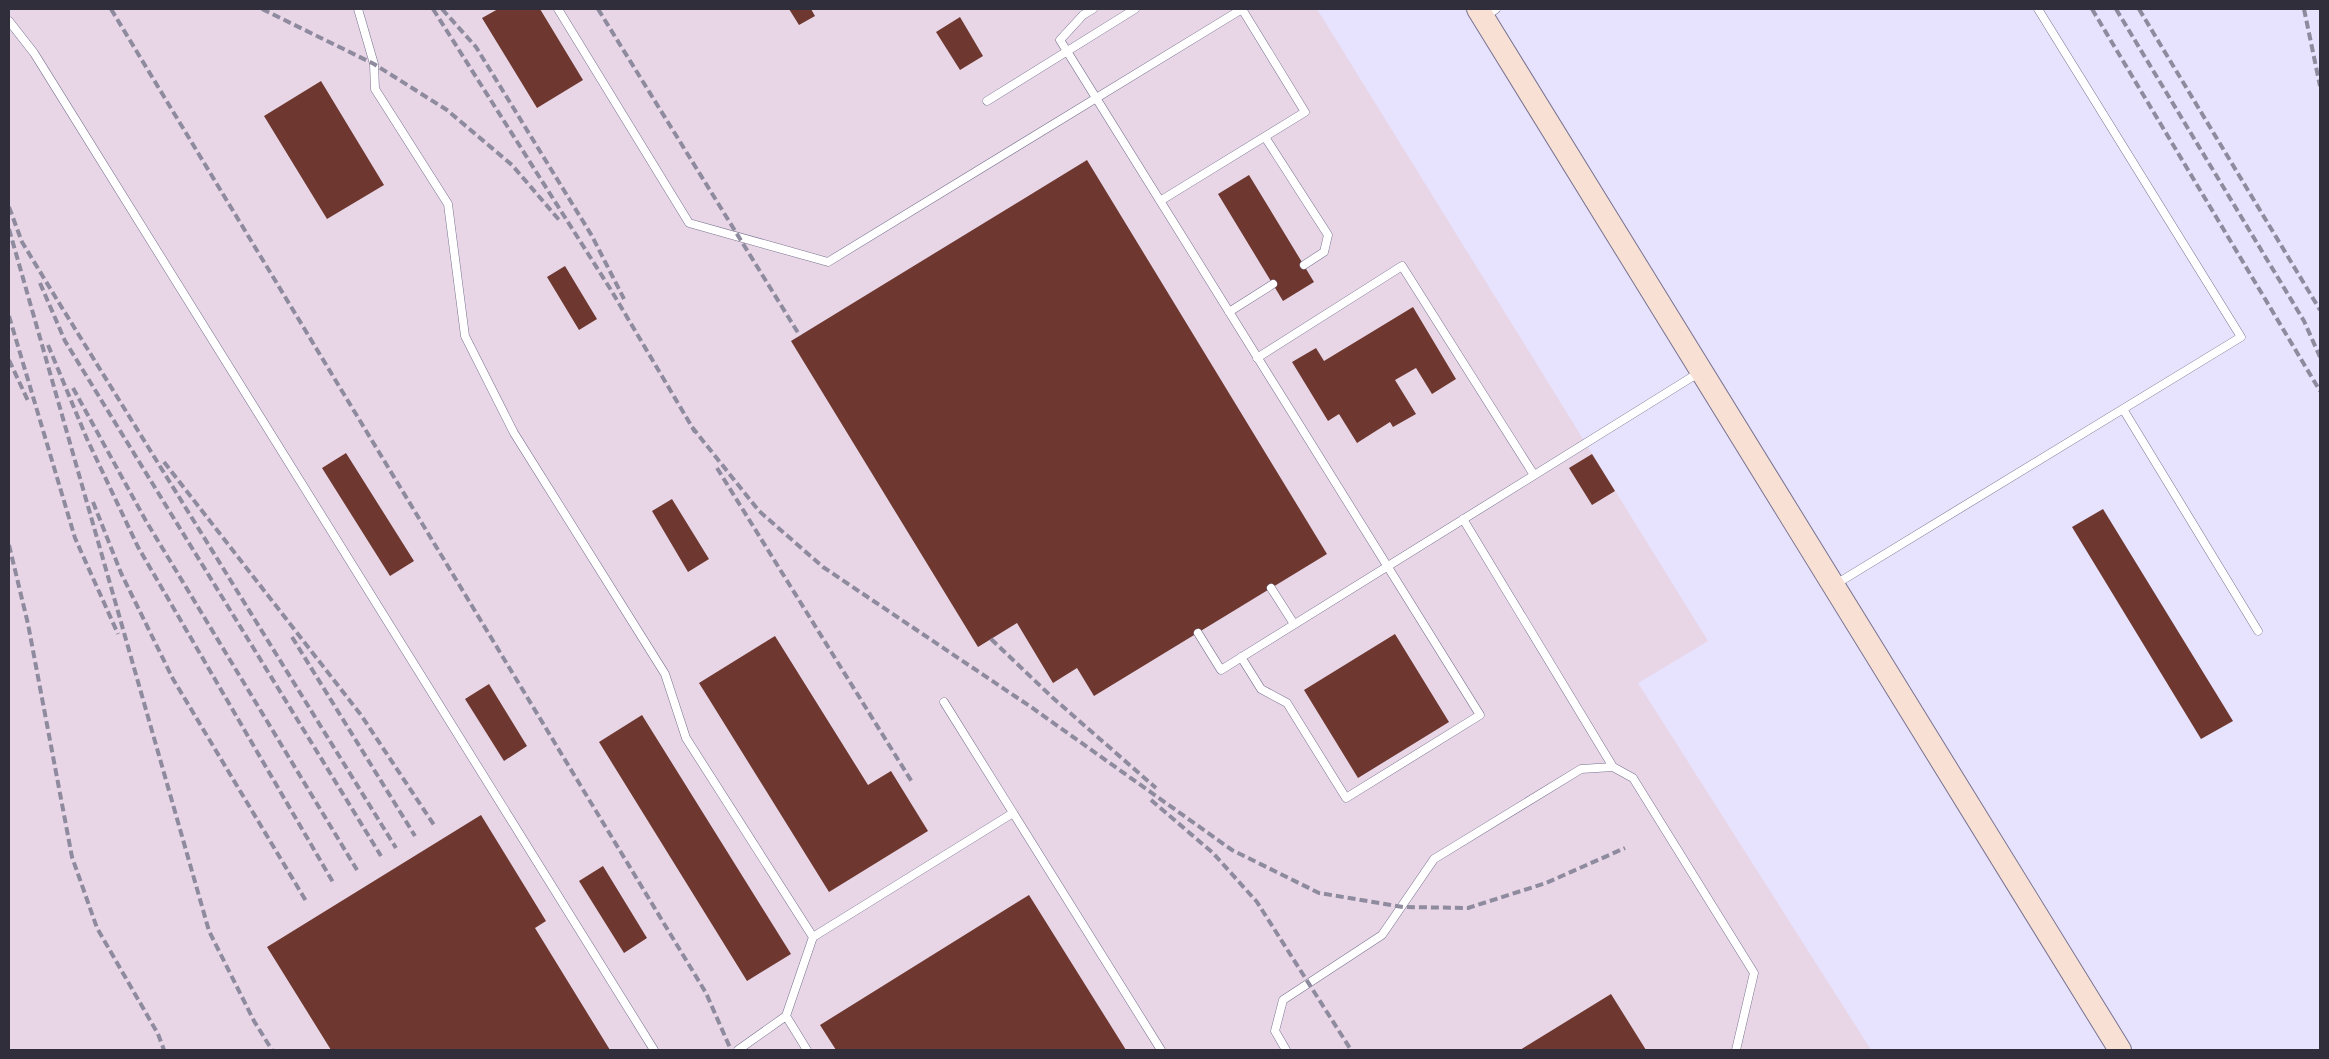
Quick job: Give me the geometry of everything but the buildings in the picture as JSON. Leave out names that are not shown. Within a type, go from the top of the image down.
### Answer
[{"type":"street","points":[[1486,12],[1700,372],[2120,1050]]},
{"type":"lane","points":[[358,9],[374,64],[375,89],[448,204],[465,336],[514,433],[665,674],[686,738],[813,937]]},
{"type":"lane","points":[[558,9],[689,224],[828,262],[1242,9],[1305,112],[1160,201]]},
{"type":"lane","points":[[1092,9],[1083,15],[1060,40],[1480,715],[1346,798],[1287,703],[1261,689],[1241,657]]},
{"type":"lane","points":[[987,101],[1135,9]]},
{"type":"lane","points":[[1832,586],[2241,337],[2038,9]]},
{"type":"lane","points":[[9,21],[34,53],[654,1050]]},
{"type":"lane","points":[[1265,137],[1328,236],[1324,252],[1304,265]]},
{"type":"lane","points":[[1257,358],[1402,266],[1534,475]]},
{"type":"lane","points":[[1229,312],[1273,284]]},
{"type":"lane","points":[[1198,633],[1221,670],[1700,372]]},
{"type":"lane","points":[[2123,409],[2258,631]]},
{"type":"lane","points":[[1463,519],[1613,767],[1633,778],[1754,972],[1736,1050]]},
{"type":"lane","points":[[1271,588],[1294,624]]},
{"type":"lane","points":[[944,702],[1161,1050]]},
{"type":"lane","points":[[1286,1050],[1275,1032],[1283,1000],[1382,935],[1434,859],[1581,770],[1613,767]]},
{"type":"lane","points":[[738,1050],[786,1016],[813,937],[1013,813]]},
{"type":"lane","points":[[786,1016],[807,1050]]},
{"type":"shaded area","points":[[9,9],[1317,9],[1708,641],[1638,683],[1871,1050],[9,1050]]},
{"type":"railway","points":[[111,9],[706,993],[731,1050]]},
{"type":"railway","points":[[262,9],[374,64],[447,110],[512,165],[560,221]]},
{"type":"railway","points":[[433,9],[611,290],[695,432]]},
{"type":"railway","points":[[442,9],[476,47],[592,236],[624,299]]},
{"type":"railway","points":[[598,9],[800,336]]},
{"type":"railway","points":[[2092,9],[2320,391]]},
{"type":"railway","points":[[2116,9],[2304,321],[2320,357]]},
{"type":"railway","points":[[2139,9],[2320,310]]},
{"type":"railway","points":[[2304,9],[2320,86]]},
{"type":"railway","points":[[9,207],[22,242],[396,848]]},
{"type":"railway","points":[[9,229],[209,931],[254,1021],[272,1050]]},
{"type":"railway","points":[[40,283],[65,341],[381,856]]},
{"type":"railway","points":[[9,316],[75,538],[118,634]]},
{"type":"railway","points":[[48,345],[87,439],[138,547],[334,884]]},
{"type":"railway","points":[[9,360],[29,403]]},
{"type":"railway","points":[[73,388],[146,521],[357,870]]},
{"type":"railway","points":[[692,427],[759,511],[823,567],[1031,707],[1232,850],[1319,893],[1403,907],[1468,908],[1546,883],[1625,848]]},
{"type":"railway","points":[[164,462],[361,715],[434,825]]},
{"type":"railway","points":[[717,468],[912,782]]},
{"type":"railway","points":[[93,502],[121,573],[173,679],[306,901]]},
{"type":"railway","points":[[9,545],[28,624],[72,857],[97,928],[158,1034],[164,1050]]},
{"type":"railway","points":[[292,637],[415,836]]},
{"type":"railway","points":[[991,639],[1053,698],[1156,788]]},
{"type":"railway","points":[[1151,800],[1213,853],[1257,902],[1351,1050]]}]
